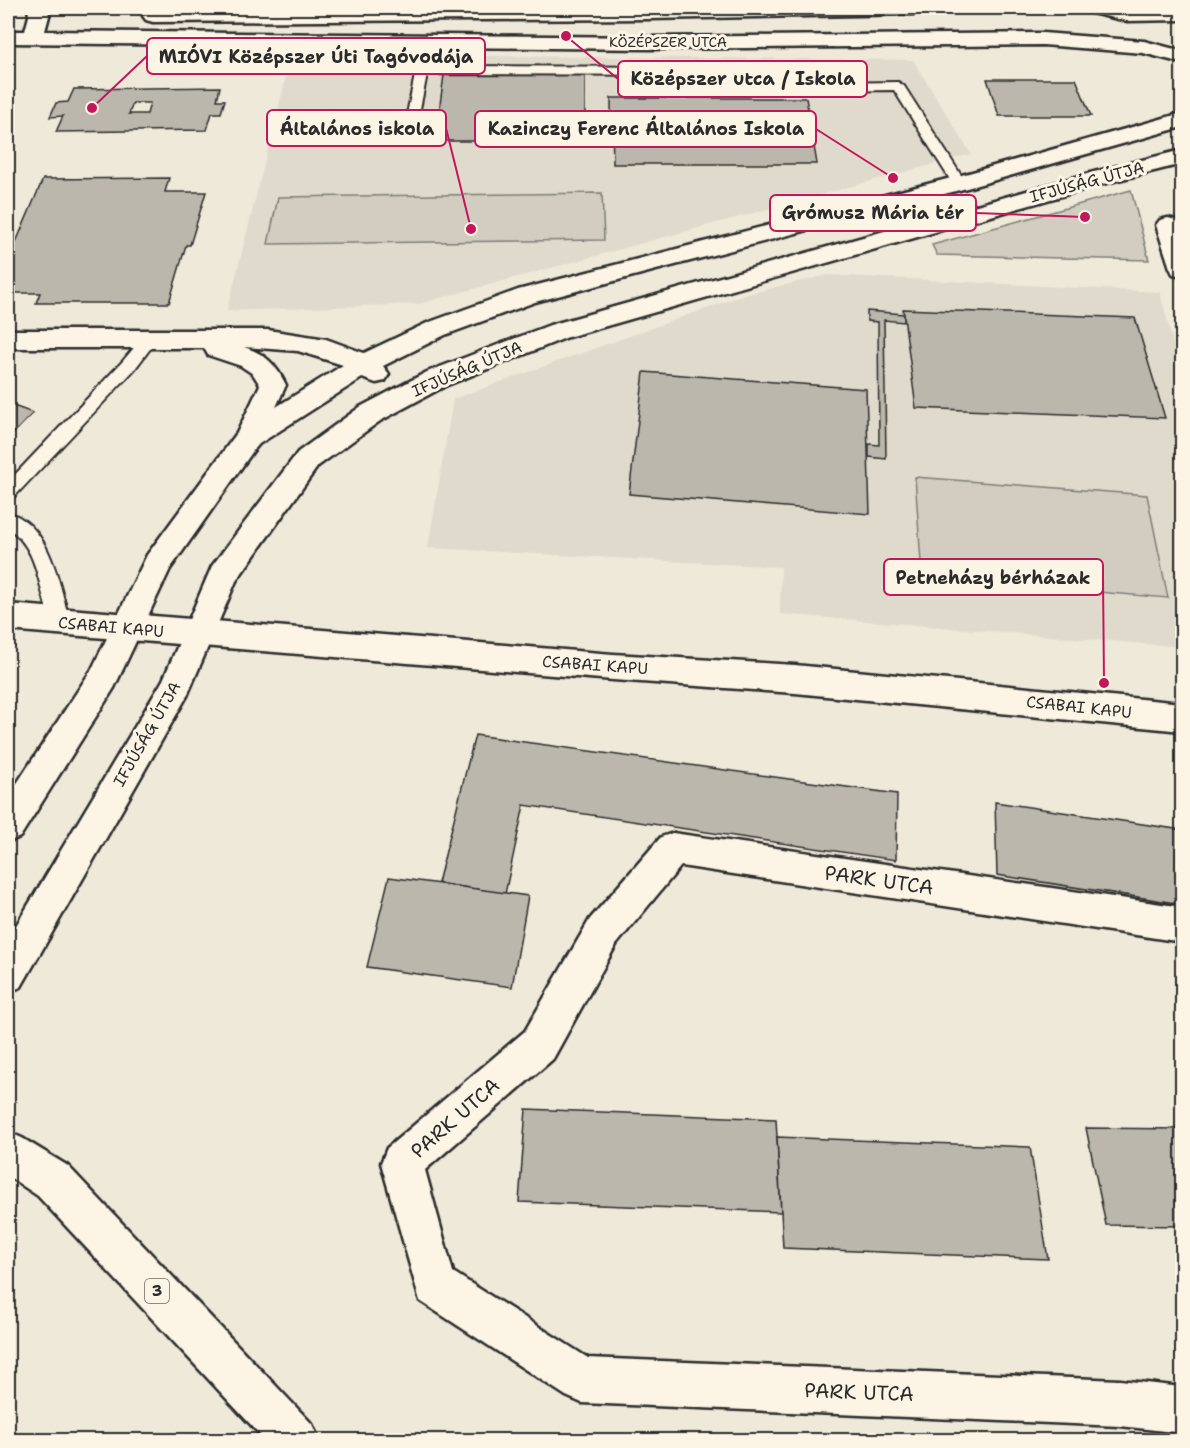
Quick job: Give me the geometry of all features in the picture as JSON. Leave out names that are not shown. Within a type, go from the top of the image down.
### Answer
[{"type":"street","points":[[889,8],[894,40]]},
{"type":"street","name":"KÖZÉPSZER UTCA","points":[[132,16],[684,13],[710,10],[913,8]]},
{"type":"street","points":[[1094,8],[1127,15],[1182,14]]},
{"type":"street","points":[[33,37],[39,12],[63,16]]},
{"type":"street","points":[[649,43],[650,13]]},
{"type":"street","name":"KÖZÉPSZER UTCA","points":[[8,37],[649,43],[1042,39],[1144,47],[1182,57]]},
{"type":"street","name":"IFJÚSÁG ÚTJA","points":[[8,826],[103,678],[158,562],[249,436],[364,364],[436,329],[527,296],[958,183],[1182,120]]},
{"type":"street","name":"IFJÚSÁG ÚTJA","points":[[8,974],[172,693],[223,575],[308,459],[370,414],[436,379],[559,331],[1049,191],[1182,157]]},
{"type":"street","points":[[1168,225],[1182,267]]},
{"type":"street","points":[[8,339],[283,341],[318,346],[364,364],[402,397]]},
{"type":"street","points":[[192,341],[255,359],[267,370],[273,385],[249,436]]},
{"type":"street","name":"CSABAI KAPU","points":[[8,617],[197,634],[795,679],[1182,717]]},
{"type":"street","name":"PARK UTCA","points":[[1182,925],[673,849],[603,932],[539,1045],[402,1163],[435,1286],[582,1380],[1120,1403],[1182,1410]]},
{"type":"street","name":"3","points":[[8,1152],[53,1181],[296,1440]]},
{"type":"lane","points":[[412,119],[422,70],[699,71],[753,88],[898,86],[958,183]]},
{"type":"lane","points":[[8,492],[128,366],[148,341]]},
{"type":"lane","points":[[8,519],[27,532],[44,560],[61,622]]},
{"type":"shaded area","points":[[292,54],[913,60],[971,154],[418,304],[227,311]]},
{"type":"shaded area","points":[[1131,190],[1149,260],[937,255],[932,245]]},
{"type":"shaded area","points":[[602,193],[604,240],[268,244],[278,197]]},
{"type":"shaded area","points":[[828,275],[1160,292],[1182,378],[1182,647],[780,614],[781,567],[428,548],[453,399],[747,294]]},
{"type":"shaded area","points":[[915,477],[1147,495],[1168,598],[922,577]]},
{"type":"building","points":[[444,75],[585,75],[585,116],[611,116],[611,98],[806,98],[817,164],[613,164],[612,124],[579,124],[579,141],[435,141]]},
{"type":"building","points":[[987,79],[1076,79],[1091,116],[999,116]]},
{"type":"building","points":[[220,87],[217,100],[225,100],[221,113],[212,113],[207,130],[56,132],[63,116],[50,117],[56,103],[68,102],[74,89]],"holes":[[[133,103],[150,103],[147,114],[129,114]]]},
{"type":"building","points":[[169,178],[165,192],[206,192],[190,245],[186,245],[169,303],[36,303],[40,293],[8,293],[8,261],[43,179]]},
{"type":"building","points":[[903,309],[1135,318],[1165,418],[916,408]]},
{"type":"building","points":[[867,311],[904,314],[904,322],[884,320],[886,459],[869,457],[869,444],[879,445],[878,322],[867,321]]},
{"type":"building","points":[[644,372],[866,389],[870,514],[629,494]]},
{"type":"building","points":[[8,404],[33,413],[8,439]]},
{"type":"building","points":[[475,735],[897,794],[896,860],[524,805],[505,894],[438,883]]},
{"type":"building","points":[[995,802],[1182,830],[1182,904],[997,875]]},
{"type":"building","points":[[389,877],[528,896],[512,987],[367,967]]},
{"type":"building","points":[[526,1109],[776,1119],[781,1212],[519,1202]]},
{"type":"building","points":[[1086,1128],[1182,1129],[1182,1226],[1106,1225]]},
{"type":"building","points":[[777,1137],[1030,1147],[1048,1259],[783,1248]]},
{"type":"place","name":"Középszer utca / Iskola","points":[[566,36]]},
{"type":"place","name":"MIÓVI Középszer Úti Tagóvodája","points":[[92,108]]},
{"type":"place","name":"Kazinczy Ferenc Általános Iskola","points":[[893,178]]},
{"type":"place","name":"Grómusz Mária tér","points":[[1085,217]]},
{"type":"place","name":"Általános iskola","points":[[471,229]]},
{"type":"place","name":"Petneházy bérházak","points":[[1104,683]]}]
